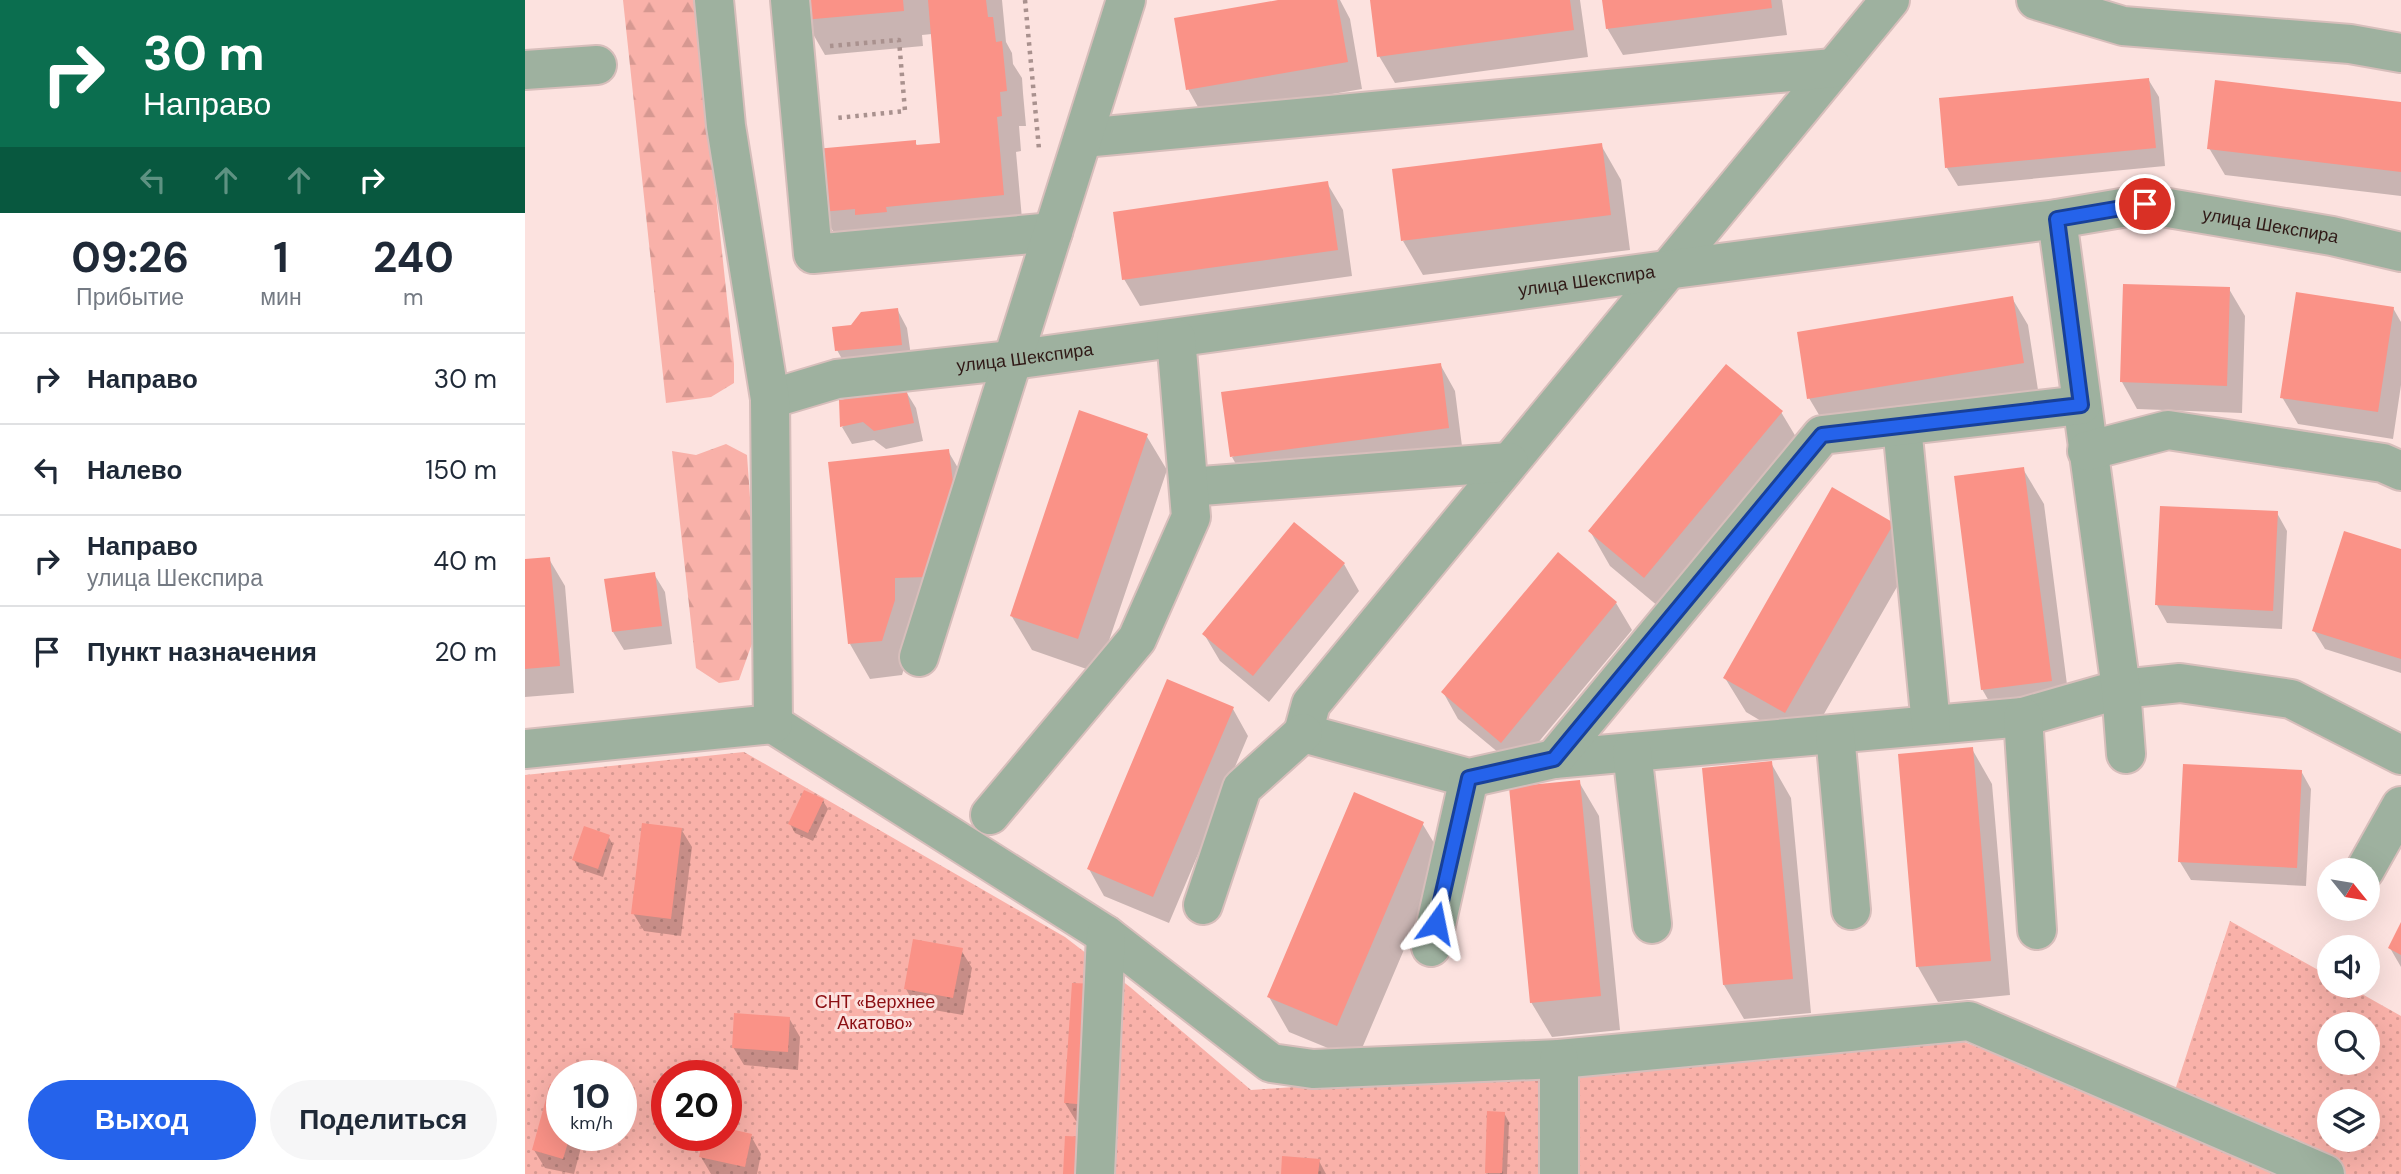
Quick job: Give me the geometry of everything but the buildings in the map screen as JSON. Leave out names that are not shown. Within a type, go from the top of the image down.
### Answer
[{"type":"street","points":[[714,0],[726,126],[770,399],[773,724]]},
{"type":"street","points":[[790,0],[813,254],[1053,232]]},
{"type":"street","points":[[919,657],[1126,0]]},
{"type":"street","points":[[1203,905],[1242,788],[1303,733],[1311,704],[1890,0]]},
{"type":"street","points":[[2036,0],[2123,26],[2350,44],[2401,53]]},
{"type":"street","points":[[525,70],[597,65]]},
{"type":"street","points":[[1083,138],[1833,68]]},
{"type":"street","name":"улица Шекспира","points":[[770,399],[837,379],[1013,360],[2057,219],[2145,204],[2332,236],[2401,252]]},
{"type":"street","points":[[2057,219],[2121,690],[2126,754]]},
{"type":"street","points":[[990,815],[1137,639],[1191,517],[1177,338]]},
{"type":"street","points":[[1554,759],[1822,435],[2081,405]]},
{"type":"street","points":[[1902,426],[1931,725]]},
{"type":"street","points":[[2087,451],[2168,430],[2383,463],[2401,471]]},
{"type":"street","points":[[1189,487],[1509,462]]},
{"type":"street","points":[[1303,733],[1469,778],[1554,759],[2023,717],[2121,690],[2180,682],[2291,699],[2401,755]]},
{"type":"street","points":[[2023,717],[2037,930]]},
{"type":"street","points":[[525,749],[773,724],[1106,935],[1271,1063],[1313,1069],[1559,1059],[1969,1021],[2325,1174]]},
{"type":"street","points":[[1835,734],[1851,911]]},
{"type":"street","points":[[1632,752],[1651,924]]},
{"type":"street","points":[[1431,947],[1469,778]]},
{"type":"street","points":[[2372,858],[2401,806]]},
{"type":"street","points":[[1095,1174],[1106,935]]},
{"type":"street","points":[[1559,1059],[1559,1174]]},
{"type":"path","points":[[1025,0],[1039,157]]},
{"type":"path","points":[[794,49],[899,40],[905,111],[801,121]]},
{"type":"green space","points":[[623,0],[695,0],[734,364],[734,383],[711,397],[666,403]]},
{"type":"green space","points":[[726,444],[747,455],[759,624],[739,680],[719,683],[696,668],[672,451],[696,455]]},
{"type":"green space","name":"СНТ «Верхнее Акатово»","points":[[744,752],[1065,937],[1130,987],[1251,1090],[1957,1039],[2165,1121],[2230,921],[2317,969],[2317,998],[2369,998],[2401,1016],[2401,1174],[525,1174],[525,775]]},
{"type":"route","points":[[1436,923],[1469,778],[1554,759],[1822,435],[2081,405],[2057,219],[2145,204]]}]
